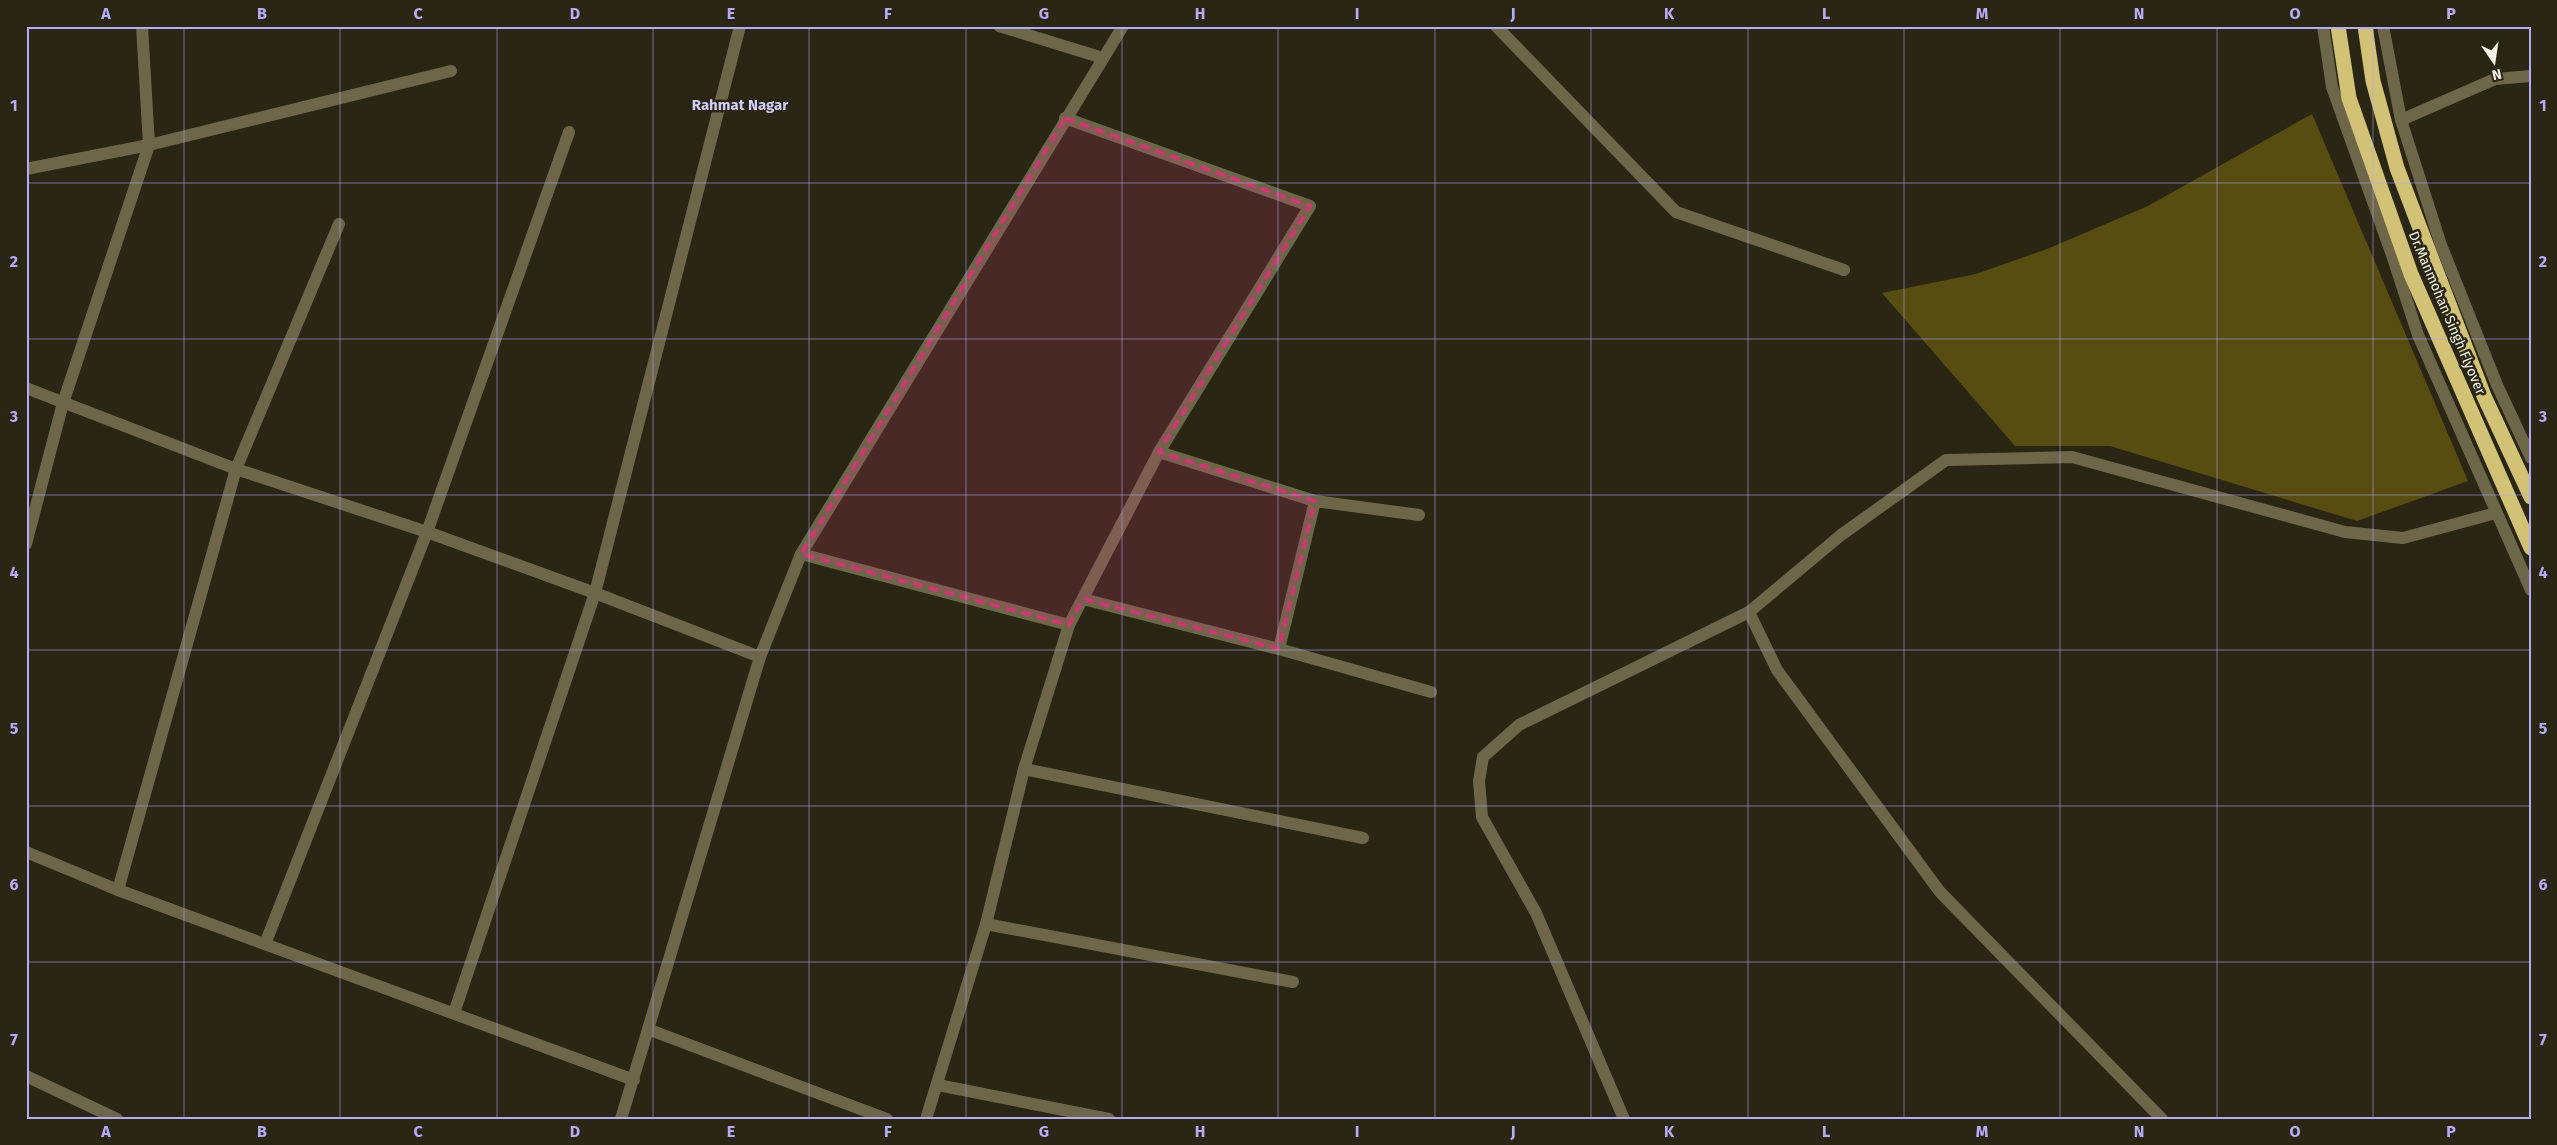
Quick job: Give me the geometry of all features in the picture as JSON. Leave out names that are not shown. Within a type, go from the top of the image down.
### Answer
[{"type":"highway","name":"Dr.Manmohan Singh Flyover","points":[[2338,26],[2349,98],[2411,274],[2531,548]]},
{"type":"highway","name":"Dr.Manmohan Singh Flyover","points":[[2365,26],[2373,81],[2397,168],[2484,396],[2531,497]]},
{"type":"street","points":[[26,544],[63,403],[149,145],[142,26]]},
{"type":"street","points":[[454,1013],[595,593],[740,26]]},
{"type":"street","points":[[999,26],[1103,58]]},
{"type":"street","points":[[621,1119],[650,1030],[760,658],[801,554],[1065,118],[1123,26]]},
{"type":"street","points":[[1496,26],[1676,212],[1844,270]]},
{"type":"street","points":[[2323,26],[2332,87],[2392,255],[2418,335],[2531,590]]},
{"type":"street","points":[[2383,26],[2401,120],[2441,245],[2497,385],[2531,458]]},
{"type":"street","points":[[26,169],[149,145],[451,71]]},
{"type":"street","points":[[2401,120],[2495,79],[2531,76]]},
{"type":"street","points":[[926,1119],[986,924],[1024,769],[1069,625],[1159,452],[1310,206],[1065,118]]},
{"type":"street","points":[[265,944],[427,532],[569,132]]},
{"type":"street","points":[[118,890],[236,469],[339,224]]},
{"type":"street","points":[[26,388],[236,469],[427,532],[595,593],[760,658]]},
{"type":"street","points":[[1159,452],[1315,501],[1419,515]]},
{"type":"street","points":[[1623,1118],[1536,913],[1482,817],[1479,780],[1483,757],[1519,725],[1749,612],[1841,534],[1946,460],[2072,457],[2355,533],[2403,538],[2496,513]]},
{"type":"street","points":[[1279,649],[1315,501]]},
{"type":"street","points":[[801,554],[1069,625]]},
{"type":"street","points":[[1083,599],[1279,649],[1431,692]]},
{"type":"street","points":[[1749,612],[1777,670],[1940,892],[2162,1119]]},
{"type":"street","points":[[1024,769],[1363,838]]},
{"type":"street","points":[[26,852],[118,890],[634,1080]]},
{"type":"street","points":[[986,924],[1294,982]]},
{"type":"street","points":[[650,1030],[888,1119]]},
{"type":"street","points":[[26,1076],[117,1119]]},
{"type":"street","points":[[938,1085],[1109,1119]]},
{"type":"highlighted area","points":[[1065,118],[1310,206],[1159,452],[1315,501],[1279,649],[1083,599],[1069,625],[801,554]]},
{"type":"shaded area","points":[[2312,114],[2468,481],[2357,521],[2110,446],[2015,446],[1882,293],[1976,274],[2047,249],[2148,206]]},
{"type":"district","name":"Rahmat Nagar","points":[[740,105]]}]
